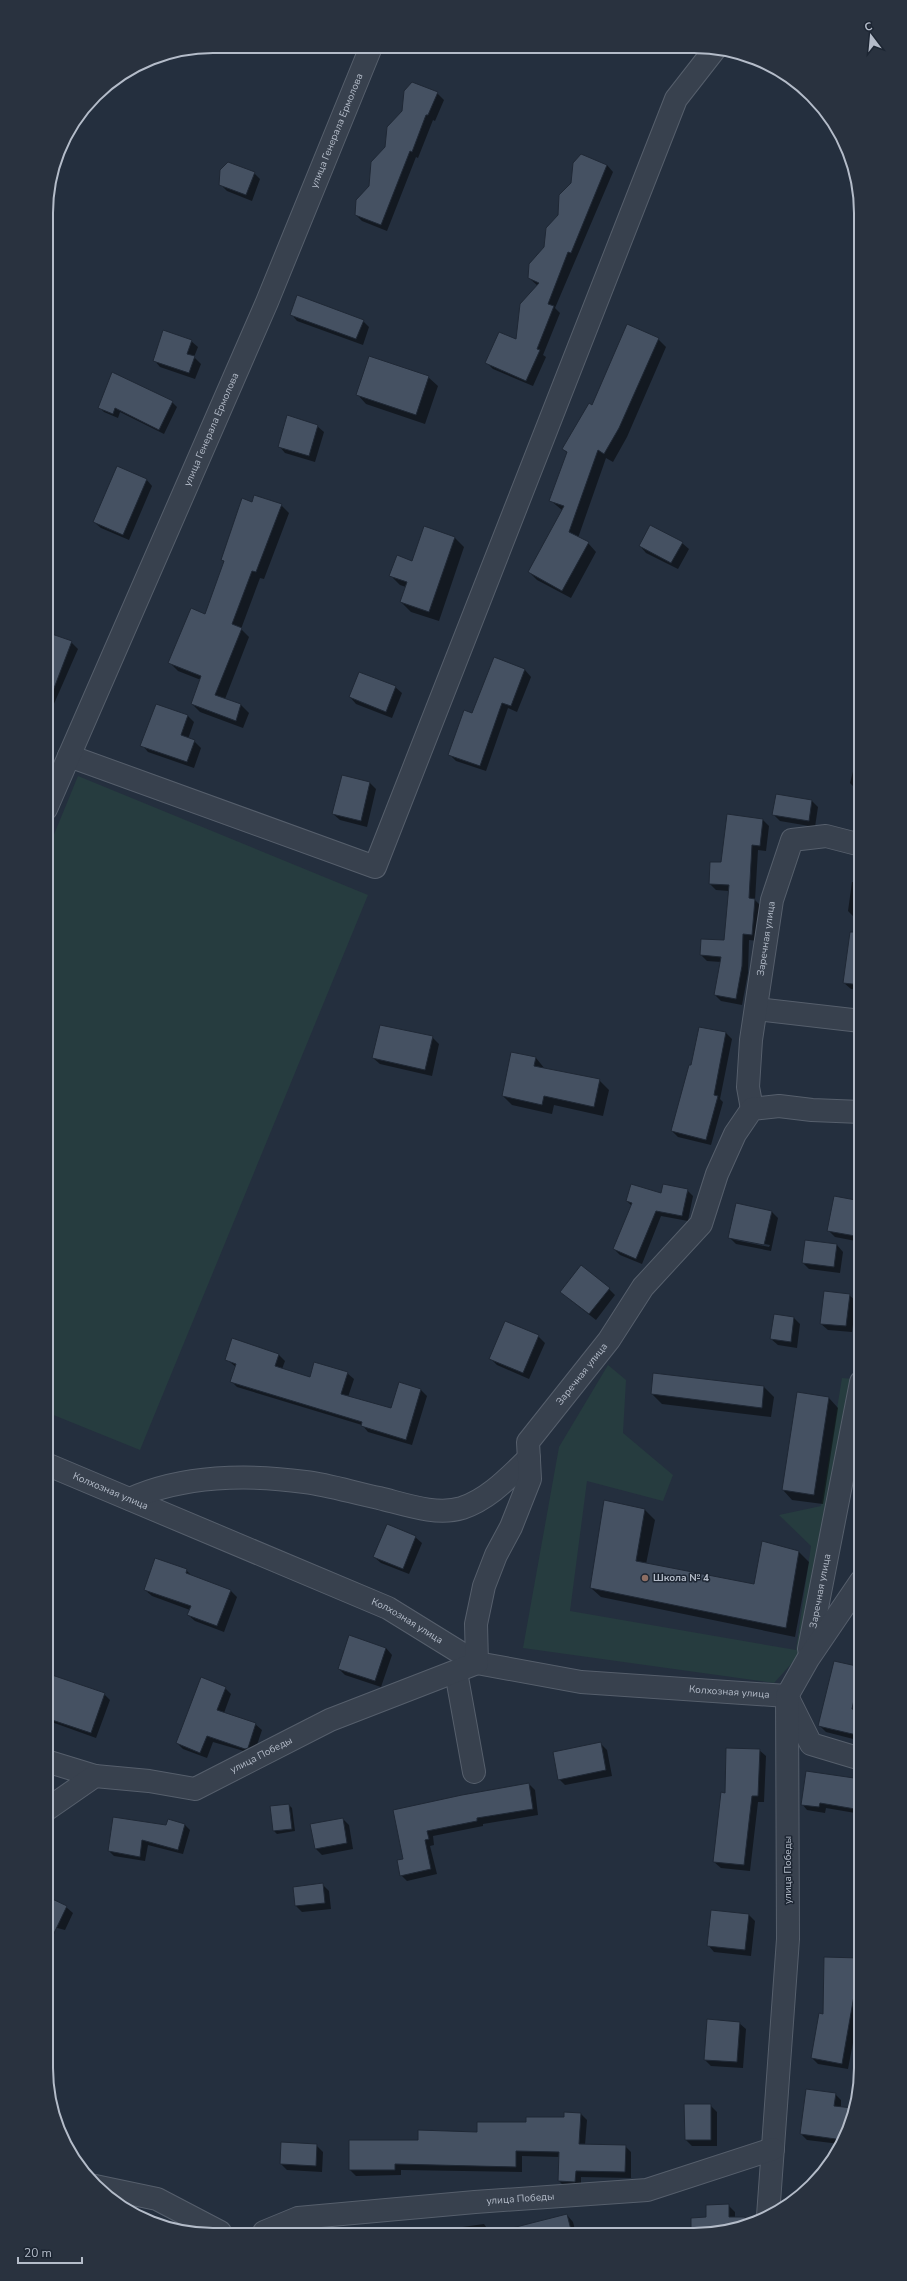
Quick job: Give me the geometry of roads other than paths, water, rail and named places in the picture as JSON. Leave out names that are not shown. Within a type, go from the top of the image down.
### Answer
[{"type":"street","name":"улица Генерала Ермолова","points":[[53,793],[267,302],[369,53]]},
{"type":"street","points":[[69,756],[375,867],[676,99],[711,54]]},
{"type":"street","name":"Заречная улица","points":[[477,1663],[476,1624],[484,1586],[496,1555],[511,1527],[530,1479],[528,1442],[609,1340],[643,1287],[701,1224],[717,1174],[735,1134],[752,1109],[748,1087],[751,1040],[772,900],[792,840],[826,836],[854,843]]},
{"type":"street","points":[[756,1009],[854,1021]]},
{"type":"street","points":[[752,1109],[779,1106],[812,1110],[854,1112]]},
{"type":"street","name":"Заречная улица","points":[[808,1659],[854,1419]]},
{"type":"street","points":[[130,1499],[147,1492],[196,1481],[253,1476],[306,1482],[435,1510],[461,1508],[493,1492],[529,1458]]},
{"type":"street","name":"Колхозная улица","points":[[53,1467],[388,1608],[477,1663],[581,1682],[787,1696]]},
{"type":"street","name":"Заречная улица","points":[[787,1696],[808,1659],[854,1591]]},
{"type":"street","name":"улица Победы","points":[[53,1763],[94,1776],[149,1781],[195,1789],[330,1720],[477,1663]]},
{"type":"street","points":[[456,1672],[474,1772]]},
{"type":"street","points":[[787,1696],[810,1744],[854,1757]]},
{"type":"street","name":"улица Победы","points":[[768,2209],[788,1939],[787,1696]]},
{"type":"street","points":[[53,1805],[94,1776]]},
{"type":"street","name":"улица Победы","points":[[274,2228],[298,2218],[475,2202],[647,2190],[773,2149]]},
{"type":"street","points":[[109,2189],[157,2199],[212,2228]]},
{"type":"place","name":"Школа № 4","points":[[645,1578]]}]
